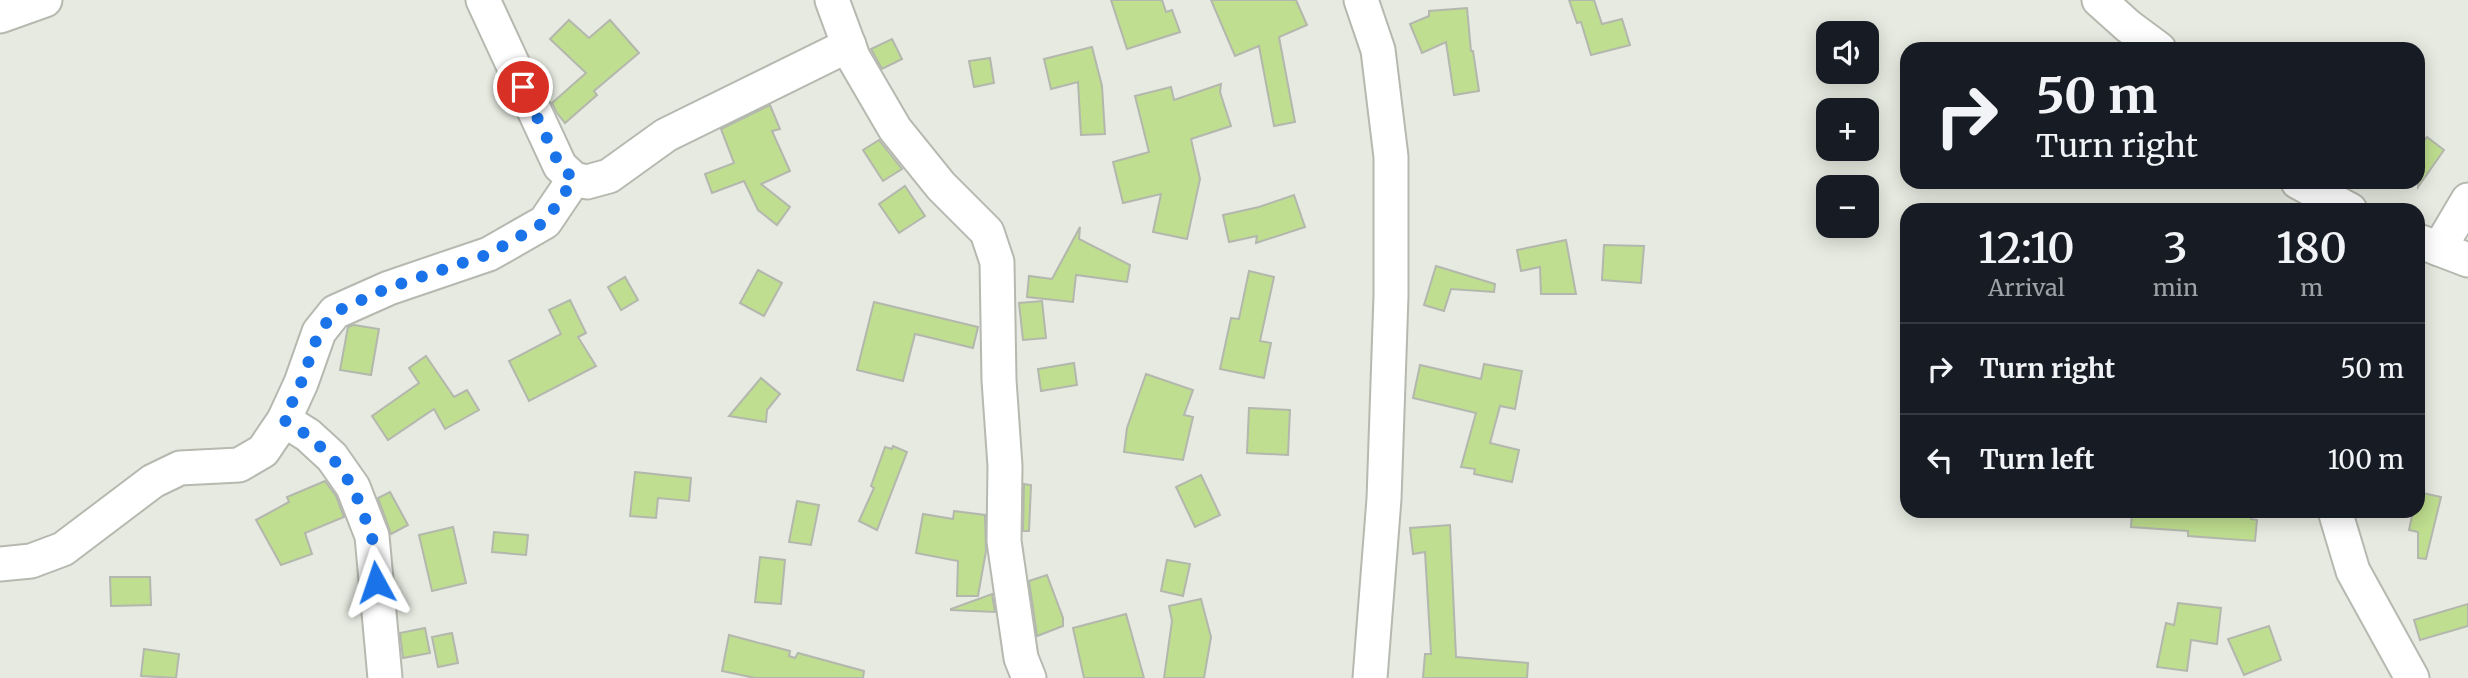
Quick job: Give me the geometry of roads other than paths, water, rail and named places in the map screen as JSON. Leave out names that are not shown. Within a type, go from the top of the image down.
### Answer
[{"type":"street","points":[[0,16],[45,0]]},
{"type":"street","points":[[483,0],[560,166],[574,179],[587,182],[609,176],[666,135],[849,45]]},
{"type":"street","points":[[832,0],[853,57],[895,129],[941,186],[987,232],[997,262],[999,380],[1005,466],[1004,541],[1021,658],[1029,678]]},
{"type":"street","points":[[1361,0],[1378,50],[1391,158],[1391,296],[1384,499],[1370,678]]},
{"type":"street","points":[[2107,2],[2151,42]]},
{"type":"street","points":[[0,564],[31,561],[63,549],[153,481],[180,468],[239,465],[263,451],[284,420],[301,383],[319,332],[335,312],[388,288],[489,254],[545,222],[574,179]]},
{"type":"street","points":[[2311,189],[2337,203]]},
{"type":"street","points":[[2442,250],[2468,201]]},
{"type":"street","points":[[284,420],[307,435],[332,457],[353,487],[363,512],[372,536],[385,678]]},
{"type":"street","points":[[2337,518],[2353,571],[2412,678]]}]
